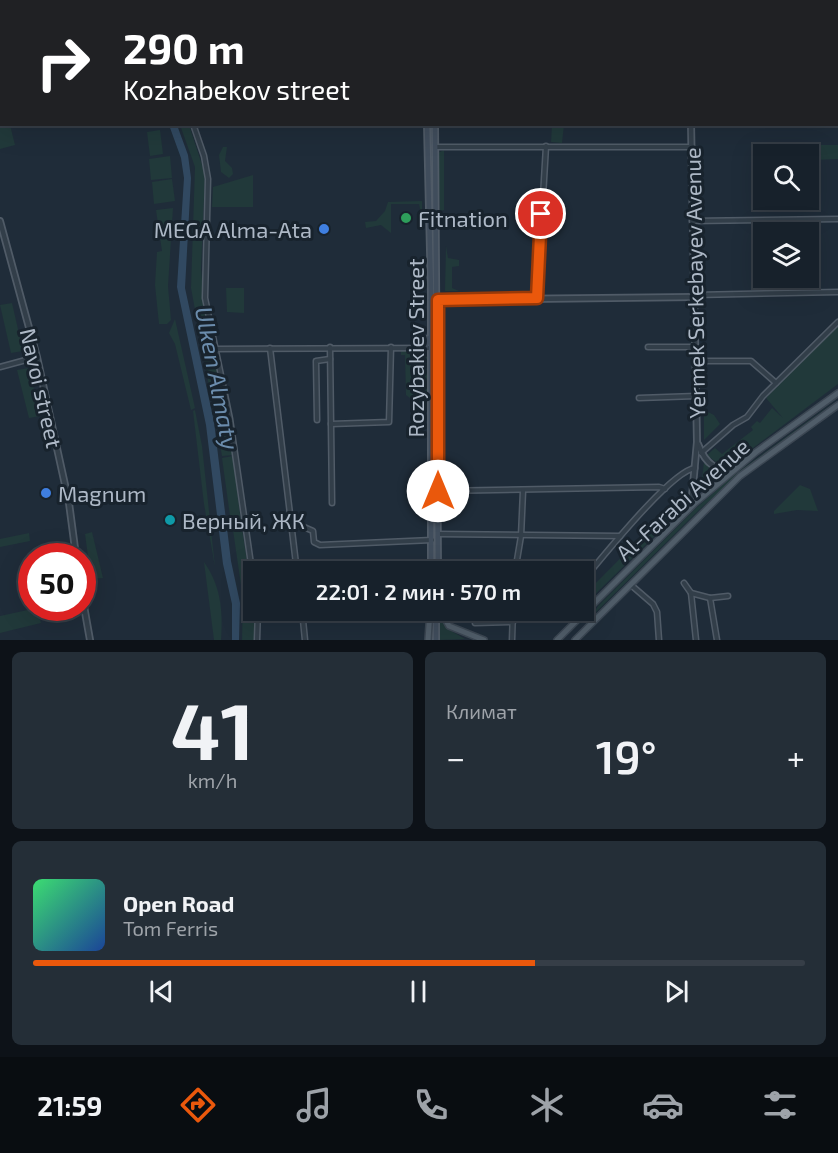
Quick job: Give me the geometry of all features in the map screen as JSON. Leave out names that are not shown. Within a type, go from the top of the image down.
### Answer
[{"type":"main road","name":"Rozybakiev Street","points":[[427,126],[431,309],[435,348],[438,561]]},
{"type":"main road","name":"Rozybakiev Street","points":[[431,561],[438,300],[435,126]]},
{"type":"main road","points":[[425,348],[429,340],[431,309]]},
{"type":"main road","name":"Al-Farabi Avenue","points":[[557,640],[667,531],[741,464],[838,393]]},
{"type":"main road","name":"Al-Farabi Avenue","points":[[574,640],[746,471],[838,405]]},
{"type":"main road","points":[[429,640],[430,621]]},
{"type":"main road","points":[[436,640],[437,621]]},
{"type":"main road","points":[[446,621],[449,626],[484,640]]},
{"type":"street","points":[[194,126],[208,169],[205,298],[230,419],[251,561]]},
{"type":"street","name":"Yermek Serkebayev Avenue","points":[[667,531],[692,496],[696,468],[691,126]]},
{"type":"street","points":[[537,298],[546,146]]},
{"type":"street","points":[[435,147],[692,147]]},
{"type":"street","points":[[692,220],[838,219]]},
{"type":"street","name":"Navoi street","points":[[0,220],[37,357],[69,503],[74,543]]},
{"type":"street","points":[[431,300],[838,292]]},
{"type":"street","points":[[701,453],[733,425],[747,417],[755,404],[838,322]]},
{"type":"street","points":[[330,347],[332,503]]},
{"type":"street","points":[[331,423],[389,422],[391,347]]},
{"type":"street","points":[[648,347],[695,347]]},
{"type":"street","points":[[270,348],[295,561]]},
{"type":"street","points":[[215,349],[435,348]]},
{"type":"street","points":[[0,367],[37,357]]},
{"type":"street","points":[[317,420],[316,361],[330,359]]},
{"type":"street","points":[[696,361],[751,361],[776,383]]},
{"type":"street","points":[[639,398],[696,396]]},
{"type":"street","points":[[697,442],[709,464],[728,470],[741,464]]},
{"type":"street","points":[[594,567],[665,489],[686,471],[696,468]]},
{"type":"street","points":[[438,491],[659,487],[665,489]]},
{"type":"street","points":[[517,561],[521,536],[522,491]]},
{"type":"street","points":[[290,521],[313,531],[314,542],[320,545],[432,540]]},
{"type":"street","points":[[438,534],[620,536]]},
{"type":"street","points":[[684,583],[691,593],[696,640]]},
{"type":"street","points":[[631,585],[651,601],[657,612],[659,640]]},
{"type":"street","points":[[691,593],[710,598],[728,596]]},
{"type":"street","points":[[710,598],[715,615],[717,640]]},
{"type":"street","points":[[87,621],[90,640]]},
{"type":"street","points":[[257,640],[258,621]]},
{"type":"street","points":[[303,621],[305,640]]},
{"type":"street","points":[[475,623],[513,622],[512,640]]},
{"type":"green space","points":[[0,126],[10,126],[15,145],[0,149]]},
{"type":"green space","points":[[180,126],[189,126],[205,174],[201,269],[205,309],[233,455],[222,456],[191,288],[195,167]]},
{"type":"green space","points":[[552,126],[564,126],[562,143],[551,142]]},
{"type":"green space","points":[[160,130],[163,154],[150,156],[147,132]]},
{"type":"green space","points":[[819,145],[838,145],[838,159],[819,160]]},
{"type":"green space","points":[[223,147],[227,147],[225,161],[232,168],[233,174],[229,178],[221,172],[219,155]]},
{"type":"green space","points":[[444,150],[444,210],[440,211],[438,153]]},
{"type":"green space","points":[[170,156],[172,178],[151,180],[149,159]]},
{"type":"green space","points":[[253,175],[253,207],[212,207],[213,187]]},
{"type":"green space","points":[[172,179],[175,201],[154,204],[152,182]]},
{"type":"green space","points":[[422,201],[422,218],[419,204],[391,204],[391,233],[381,225],[366,228],[365,222],[376,221],[385,211],[388,202]]},
{"type":"green space","points":[[173,208],[168,286],[171,320],[167,324],[159,324],[155,285],[157,252],[162,251],[156,210]]},
{"type":"green space","points":[[446,246],[448,258],[459,260],[459,266],[452,267],[452,288],[459,291],[445,291]]},
{"type":"green space","points":[[226,288],[244,288],[244,313],[227,312]]},
{"type":"green space","points":[[12,303],[23,351],[11,353],[0,305]]},
{"type":"green space","points":[[175,319],[195,408],[191,410],[175,344],[169,333]]},
{"type":"green space","points":[[838,325],[838,384],[733,463],[721,466],[707,455],[715,448],[722,454],[753,430],[751,427],[757,421],[760,423],[772,408],[783,418],[766,398]]},
{"type":"green space","points":[[401,350],[421,350],[427,357],[428,411],[414,411],[410,398],[406,395],[405,355],[401,355]]},
{"type":"green space","points":[[29,368],[40,416],[29,418],[17,370]]},
{"type":"green space","points":[[838,399],[736,477],[699,510],[594,614],[598,606],[697,507],[734,475]]},
{"type":"green space","points":[[195,410],[202,446],[215,567],[204,504],[193,411]]},
{"type":"green space","points":[[704,410],[714,415],[720,424],[704,440]]},
{"type":"green space","points":[[233,456],[241,522],[231,523],[222,458]]},
{"type":"green space","points":[[704,462],[722,474],[702,489],[701,487]]},
{"type":"green space","points":[[800,485],[810,489],[818,511],[797,510],[774,514],[774,511]]},
{"type":"green space","points":[[690,494],[665,526],[594,595],[594,585],[683,495]]},
{"type":"green space","points":[[241,523],[247,561],[243,561],[243,599],[233,530]]},
{"type":"green space","points":[[92,532],[95,543],[86,543],[85,534]]},
{"type":"green space","points":[[29,533],[30,541],[0,547],[0,539]]},
{"type":"green space","points":[[96,549],[103,578],[96,579]]},
{"type":"green space","points":[[204,562],[214,580],[220,599],[221,640],[214,640]]},
{"type":"green space","points":[[243,599],[243,621],[255,621],[254,640],[242,640]]},
{"type":"green space","points":[[18,612],[18,621],[40,621],[41,623],[0,633],[0,616]]},
{"type":"green space","points":[[438,621],[443,621],[448,629],[465,639],[439,640]]},
{"type":"water","points":[[169,126],[177,126],[188,155],[191,178],[185,288],[214,422],[231,561],[240,603],[239,640],[232,640],[232,604],[223,564],[206,425],[177,287],[184,178],[181,158]]},
{"type":"place","name":"Fitnation","points":[[406,218]]},
{"type":"place","name":"MEGA Alma-Ata","points":[[324,229]]},
{"type":"place","name":"Magnum","points":[[46,493]]},
{"type":"place","name":"Верный, ЖК","points":[[170,520]]},
{"type":"route","points":[[438,491],[438,300],[537,298],[541,214]]},
{"type":"water label","name":"Ulken Almaty","points":[[218,378]]}]
